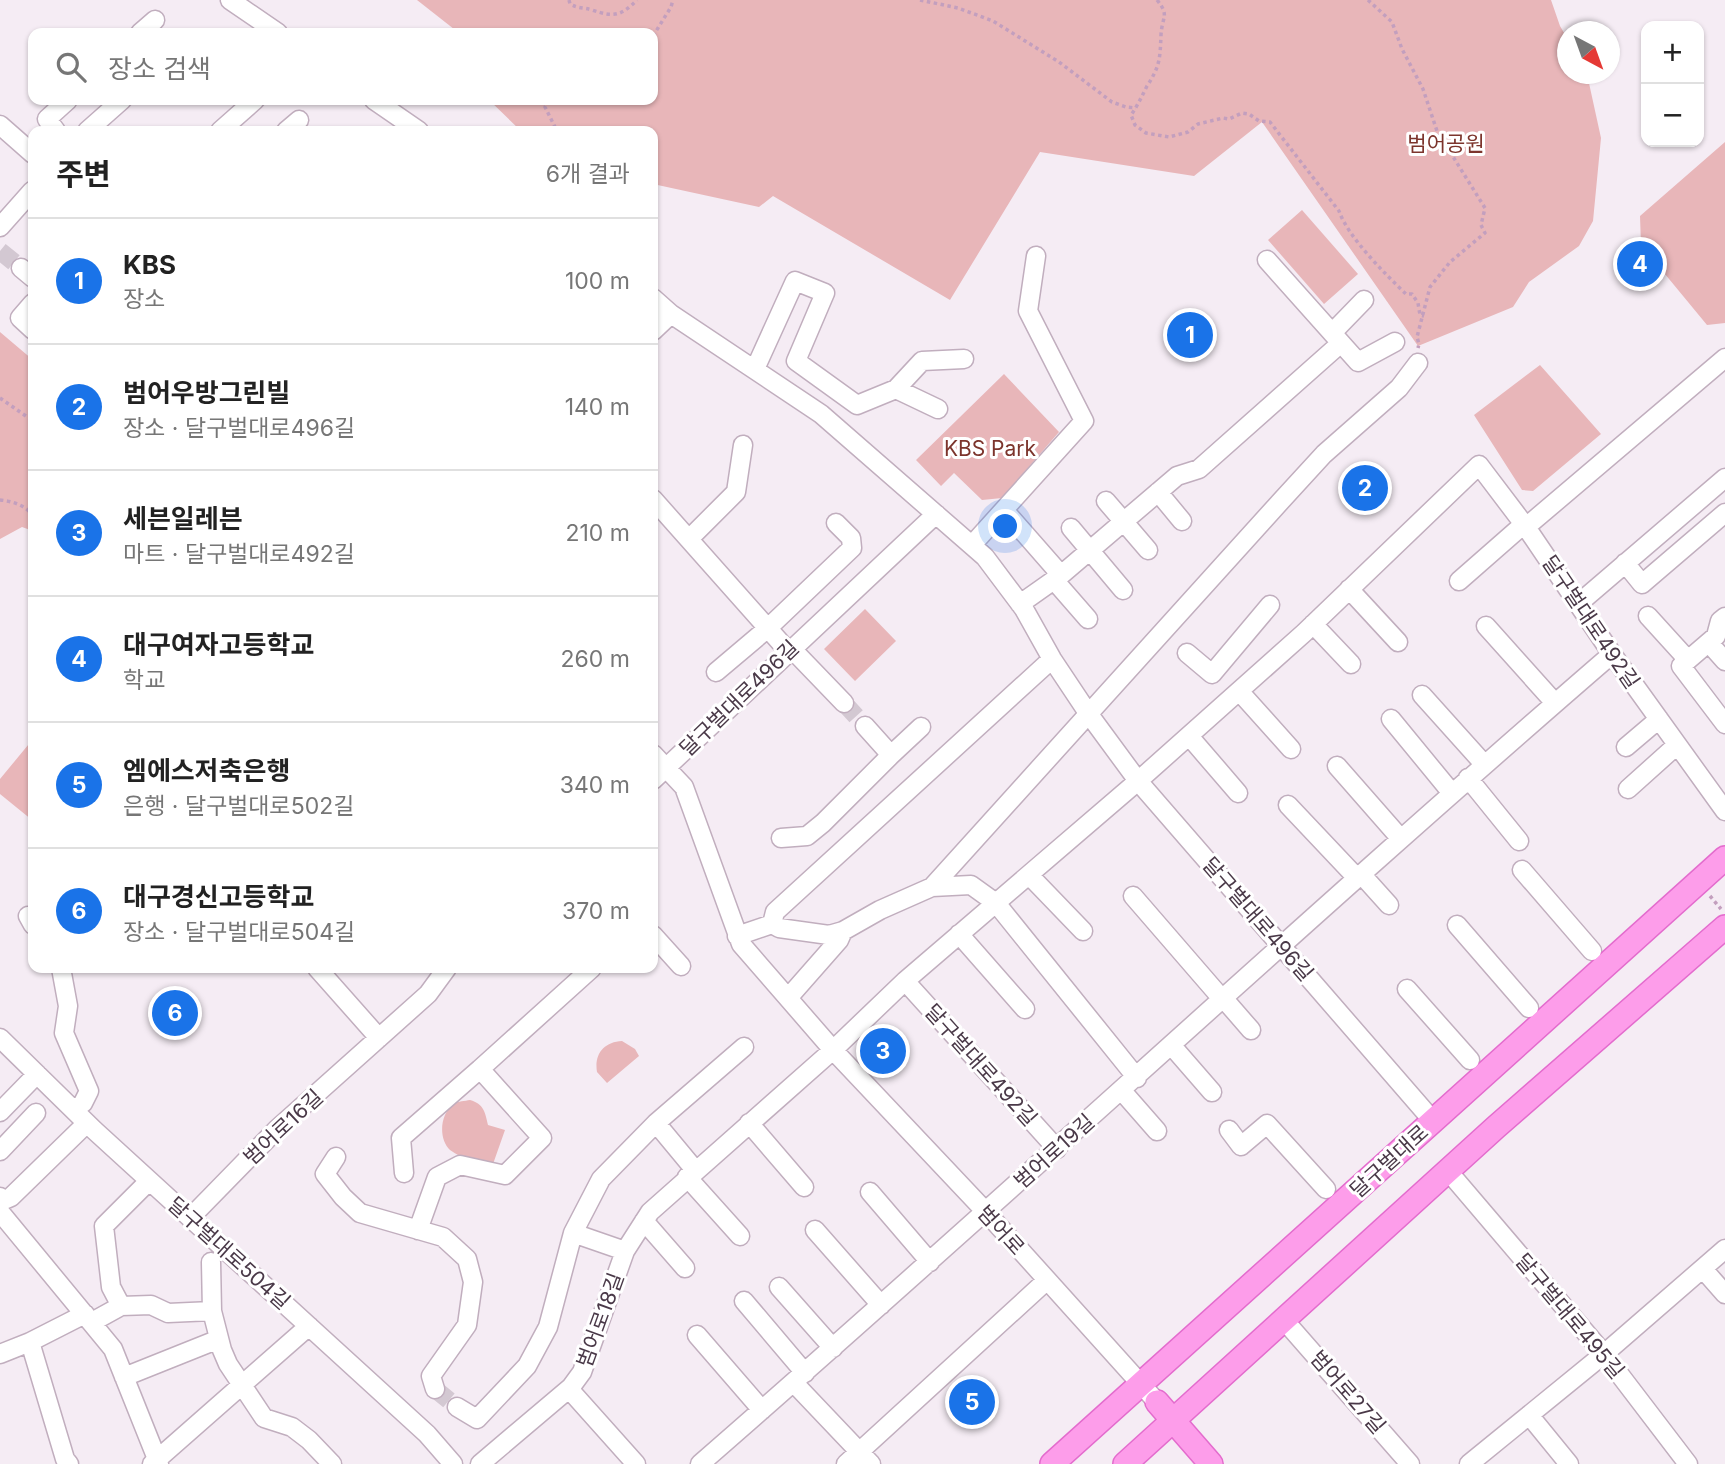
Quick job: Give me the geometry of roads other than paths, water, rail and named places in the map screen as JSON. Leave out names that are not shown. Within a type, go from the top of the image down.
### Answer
[{"type":"main road","name":"달구벌대로","points":[[1052,1464],[1149,1393],[1433,1121],[1725,858]]},
{"type":"main road","points":[[1125,1464],[1448,1171],[1725,927]]},
{"type":"main road","name":"범어로","points":[[1149,1393],[1211,1464]]},
{"type":"street","points":[[229,0],[271,28]]},
{"type":"street","points":[[146,28],[155,20]]},
{"type":"street","points":[[52,126],[47,119],[62,105]]},
{"type":"street","points":[[93,126],[116,105]]},
{"type":"street","points":[[226,126],[249,105]]},
{"type":"street","points":[[381,105],[412,126]]},
{"type":"street","points":[[0,125],[28,150]]},
{"type":"street","points":[[0,228],[28,196]]},
{"type":"street","points":[[972,545],[1084,421],[1028,311],[1036,256]]},
{"type":"street","points":[[1267,260],[1358,362],[1395,342]]},
{"type":"street","points":[[755,369],[795,281],[825,293],[796,361],[857,405],[895,389],[922,361],[964,359]]},
{"type":"street","points":[[1020,604],[1058,578],[1177,476],[1199,469],[1337,338],[1364,300]]},
{"type":"street","name":"달구벌대로496길","points":[[658,302],[671,314],[821,414],[985,557],[1020,604],[1088,713],[1138,781],[1433,1121]]},
{"type":"street","points":[[28,309],[20,318],[28,325]]},
{"type":"street","points":[[658,326],[671,314]]},
{"type":"street","points":[[932,887],[1324,454],[1399,388],[1417,358]]},
{"type":"street","points":[[1459,581],[1725,358]]},
{"type":"street","points":[[895,389],[938,409]]},
{"type":"street","points":[[689,539],[736,492],[743,445]]},
{"type":"street","name":"달구벌대로492길","points":[[833,1050],[905,981],[1138,781],[1313,624],[1479,465],[1525,525],[1612,654],[1725,811]]},
{"type":"street","points":[[1578,604],[1725,478]]},
{"type":"street","points":[[1158,492],[1182,521]]},
{"type":"street","points":[[1106,501],[1148,550]]},
{"type":"street","points":[[658,505],[768,628],[844,703]]},
{"type":"street","points":[[1004,510],[1088,619]]},
{"type":"street","points":[[1625,563],[1642,584],[1725,513]]},
{"type":"street","name":"달구벌대로496길","points":[[659,774],[936,514]]},
{"type":"street","points":[[1675,521],[1692,541]]},
{"type":"street","points":[[716,672],[768,628],[852,548],[851,538],[836,523]]},
{"type":"street","points":[[1071,528],[1124,590]]},
{"type":"street","points":[[1349,589],[1398,642]]},
{"type":"street","points":[[1186,653],[1212,674],[1270,605]]},
{"type":"street","points":[[1648,616],[1688,660]]},
{"type":"street","points":[[1725,617],[1720,621],[1716,636],[1681,666],[1725,724]]},
{"type":"street","points":[[1313,624],[1351,664]]},
{"type":"street","points":[[1486,626],[1555,703]]},
{"type":"street","points":[[1709,643],[1725,661]]},
{"type":"street","name":"범어로19길","points":[[700,1464],[1122,1091],[1451,792],[1612,654]]},
{"type":"street","points":[[737,936],[772,924],[775,912],[1052,659]]},
{"type":"street","points":[[1239,691],[1291,749]]},
{"type":"street","points":[[1422,695],[1484,764]]},
{"type":"street","points":[[1391,719],[1451,792]]},
{"type":"street","points":[[1626,747],[1659,719]]},
{"type":"street","points":[[865,726],[891,754]]},
{"type":"street","points":[[781,838],[807,836],[921,727]]},
{"type":"street","points":[[1189,736],[1238,793]]},
{"type":"street","points":[[1628,789],[1678,745]]},
{"type":"street","points":[[1337,766],[1401,839]]},
{"type":"street","name":"범어로","points":[[659,774],[684,787],[741,944],[833,1050],[986,1212],[1149,1393]]},
{"type":"street","points":[[1468,778],[1519,841]]},
{"type":"street","points":[[1288,805],[1389,905]]},
{"type":"street","points":[[1522,870],[1592,951]]},
{"type":"street","points":[[1029,875],[1083,931]]},
{"type":"street","points":[[772,924],[779,928],[829,935],[843,931],[932,887],[971,885],[996,903],[1136,1078]]},
{"type":"street","points":[[1133,896],[1251,1030]]},
{"type":"street","points":[[1457,925],[1529,1008]]},
{"type":"street","points":[[788,998],[843,931]]},
{"type":"street","points":[[959,934],[1025,1009]]},
{"type":"street","points":[[658,941],[681,966]]},
{"type":"street","points":[[62,973],[68,1006],[64,1033],[89,1091],[83,1103],[74,1110]]},
{"type":"street","points":[[321,973],[379,1038]]},
{"type":"street","name":"범어로16길","points":[[190,1218],[270,1136],[428,994],[441,973]]},
{"type":"street","points":[[404,1172],[401,1138],[586,973]]},
{"type":"street","name":"달구벌대로492길","points":[[905,981],[1056,1149]]},
{"type":"street","points":[[1407,989],[1470,1060]]},
{"type":"street","name":"달구벌대로504길","points":[[0,1038],[149,1181],[427,1434],[453,1464]]},
{"type":"street","points":[[1172,1046],[1212,1093]]},
{"type":"street","points":[[457,1407],[477,1419],[527,1366],[548,1327],[573,1233],[601,1180],[656,1123],[744,1047]]},
{"type":"street","name":"범어로18길","points":[[480,1464],[569,1389],[582,1371],[625,1251],[650,1212],[833,1050]]},
{"type":"street","points":[[418,1230],[437,1177],[460,1165],[505,1175],[542,1138],[480,1069]]},
{"type":"street","points":[[0,1112],[37,1074]]},
{"type":"street","points":[[1122,1091],[1157,1131]]},
{"type":"street","points":[[0,1151],[36,1113]]},
{"type":"street","points":[[0,1197],[4,1200],[11,1197],[88,1123]]},
{"type":"street","points":[[656,1123],[691,1174],[740,1236]]},
{"type":"street","points":[[749,1123],[804,1187]]},
{"type":"street","name":"달구벌대로","points":[[1229,1130],[1241,1146],[1267,1124],[1326,1189]]},
{"type":"street","points":[[336,1157],[325,1174],[360,1213],[443,1237],[467,1259],[473,1283],[467,1325],[431,1376],[435,1389]]},
{"type":"street","name":"달구벌대로495길","points":[[1448,1171],[1604,1354],[1688,1464]]},
{"type":"street","name":"달구벌대로504길","points":[[121,1306],[111,1287],[104,1226],[149,1181]]},
{"type":"street","points":[[870,1192],[930,1262]]},
{"type":"street","points":[[0,1212],[113,1349],[156,1463]]},
{"type":"street","points":[[644,1221],[685,1268]]},
{"type":"street","points":[[815,1230],[881,1306]]},
{"type":"street","points":[[573,1233],[625,1251]]},
{"type":"street","points":[[1469,1464],[1604,1354],[1725,1250]]},
{"type":"street","name":"달구벌대로504길","points":[[211,1262],[212,1311],[219,1339],[228,1364],[243,1383]]},
{"type":"street","points":[[1703,1269],[1725,1294]]},
{"type":"street","points":[[846,1464],[866,1458],[1046,1280]]},
{"type":"street","points":[[779,1287],[833,1348]]},
{"type":"street","points":[[744,1301],[799,1378],[866,1458]]},
{"type":"street","points":[[0,1354],[121,1306],[151,1305],[168,1313],[212,1311]]},
{"type":"street","name":"범어로27길","points":[[1283,1320],[1410,1464]]},
{"type":"street","name":"달구벌대로504길","points":[[156,1463],[309,1326]]},
{"type":"street","points":[[697,1335],[762,1410]]},
{"type":"street","points":[[124,1377],[219,1339]]},
{"type":"street","points":[[30,1342],[65,1459],[69,1464]]},
{"type":"street","points":[[243,1383],[264,1418],[292,1427],[332,1464]]},
{"type":"street","points":[[569,1389],[636,1464]]},
{"type":"street","points":[[1529,1416],[1569,1464]]},
{"type":"tunnel","points":[[0,251],[21,268]]},
{"type":"tunnel","points":[[844,703],[865,726]]},
{"type":"tunnel","points":[[435,1389],[457,1407]]},
{"type":"place","name":"대구여자고등학교","points":[[1640,264]]},
{"type":"place","name":"KBS","points":[[1190,335]]},
{"type":"place","name":"범어우방그린빌","points":[[1365,488]]},
{"type":"place","name":"대구경신고등학교","points":[[175,1013]]},
{"type":"place","name":"세븐일레븐","points":[[883,1051]]},
{"type":"place","name":"엠에스저축은행","points":[[972,1402]]},
{"type":"park label","name":"범어공원","points":[[1446,143]]},
{"type":"park label","name":"KBS Park","points":[[990,448]]}]
